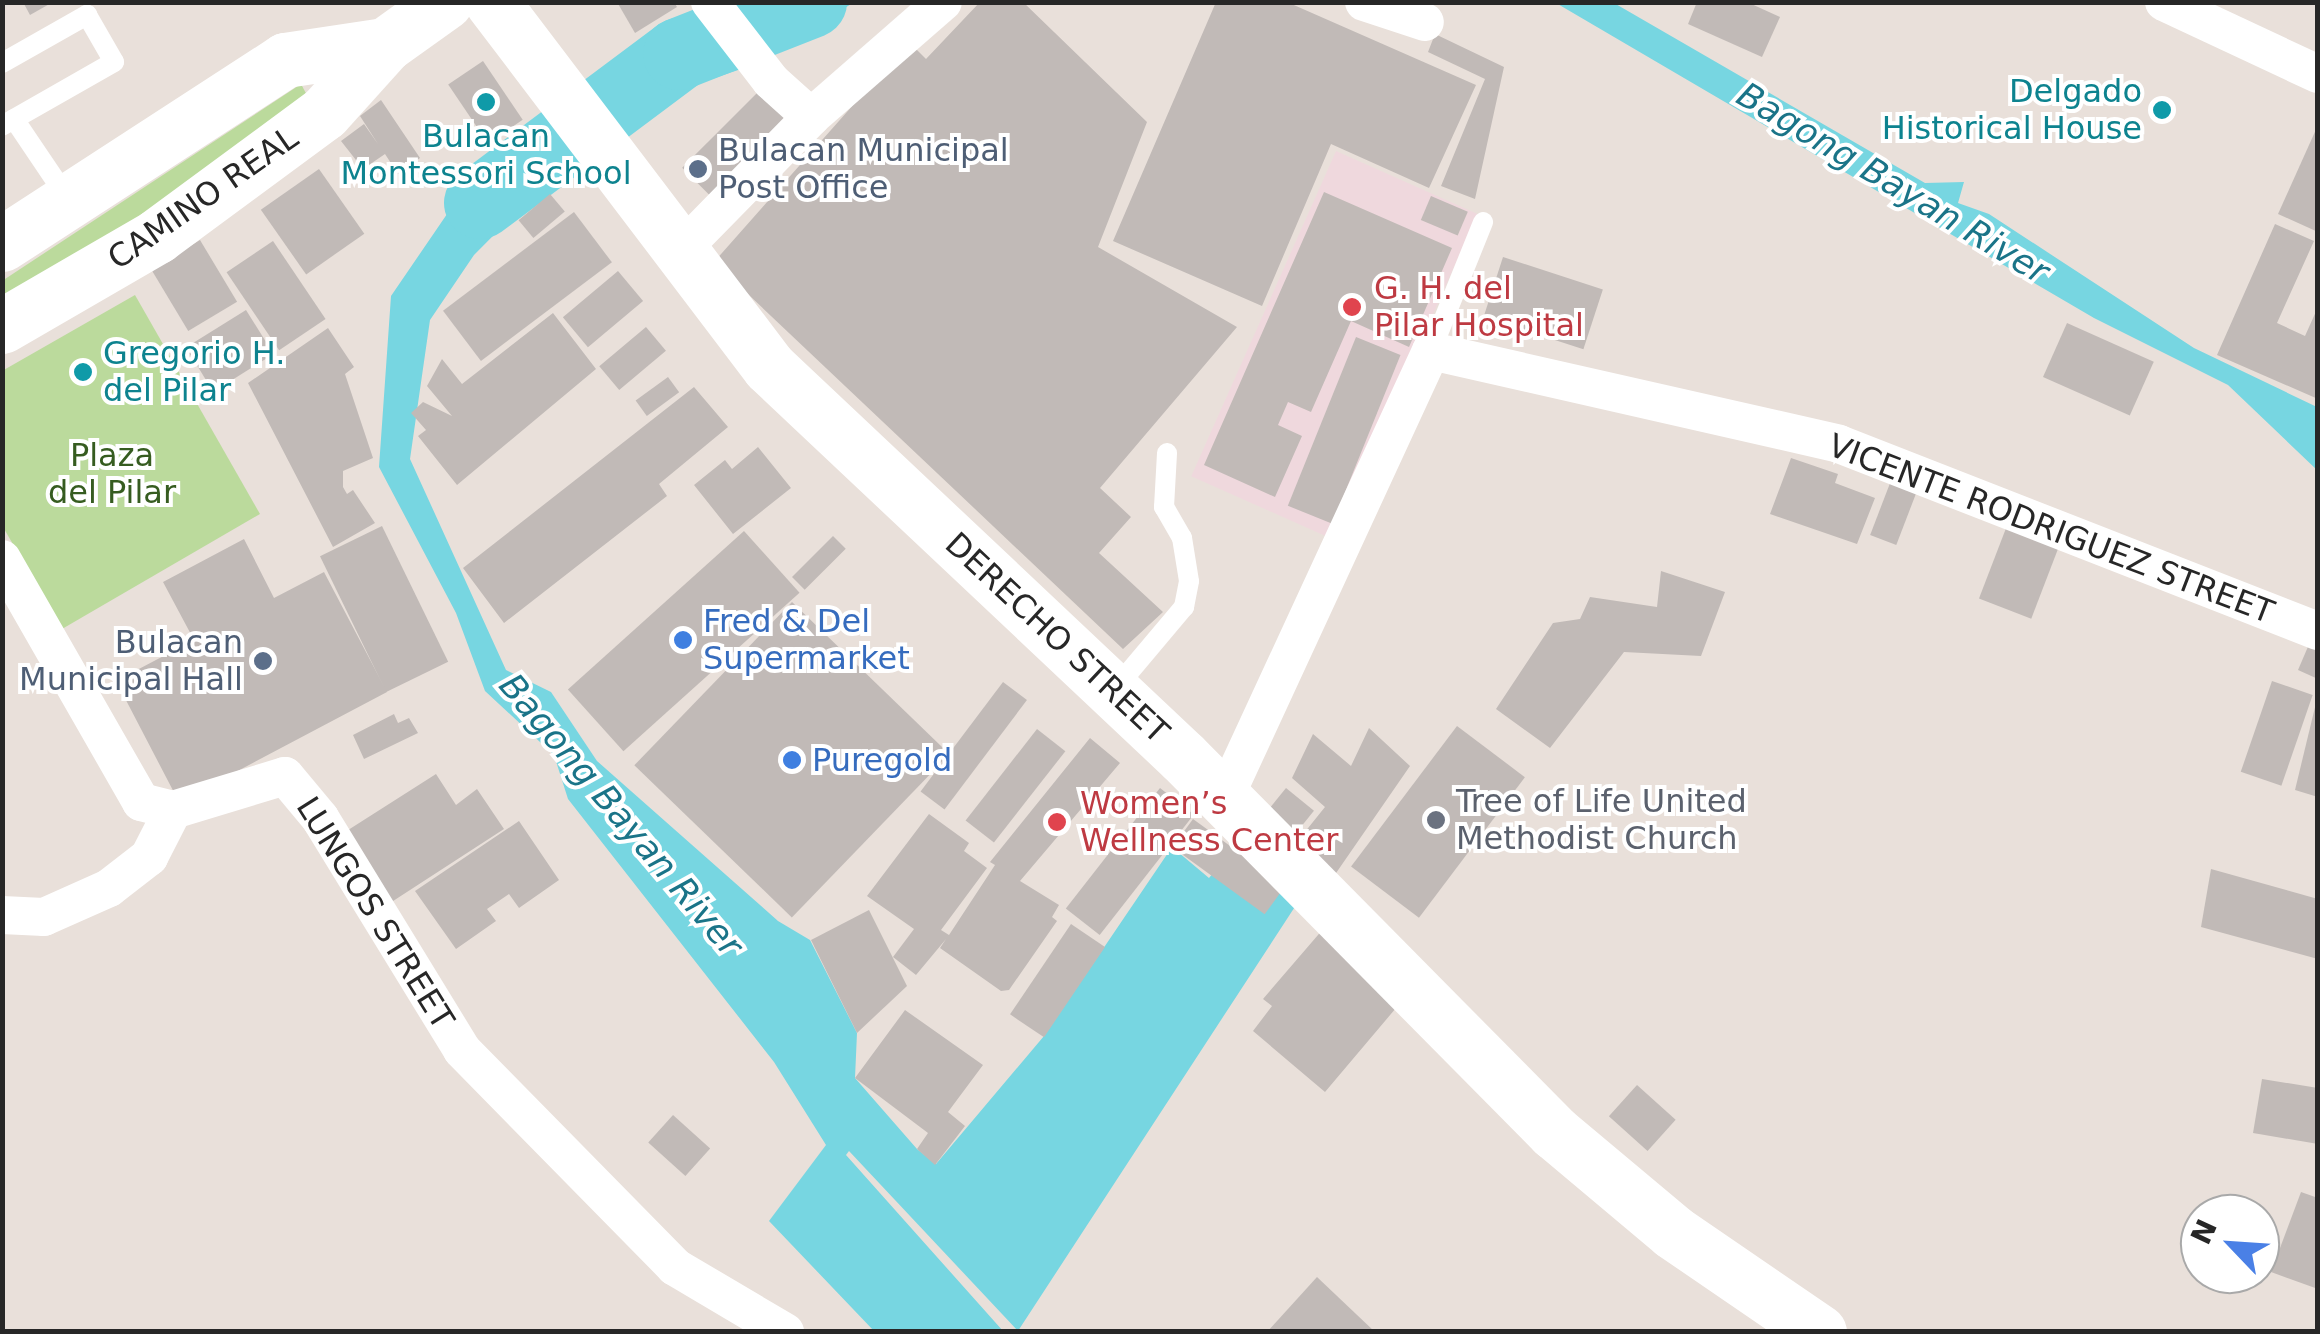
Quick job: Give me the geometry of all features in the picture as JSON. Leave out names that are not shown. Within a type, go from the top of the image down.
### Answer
[{"type":"main road","name":"CAMINO REAL","points":[[2,326],[111,265],[324,113],[385,45],[445,2]]},
{"type":"main road","name":"DERECHO STREET","points":[[492,2],[768,367],[1224,799],[1554,1132],[1673,1232],[1820,1332]]},
{"type":"main road","name":"CAMINO REAL","points":[[2,244],[286,60],[385,45]]},
{"type":"main road","points":[[69,200],[111,265]]},
{"type":"street","points":[[710,2],[771,81],[811,118]]},
{"type":"street","points":[[680,252],[811,118],[943,2]]},
{"type":"street","points":[[1364,2],[1425,22]]},
{"type":"street","points":[[2181,6],[2318,74]]},
{"type":"street","points":[[1224,799],[1431,351]]},
{"type":"street","name":"VICENTE RODRIGUEZ STREET","points":[[1431,351],[1839,444],[2318,632]]},
{"type":"street","points":[[2,560],[141,802],[173,810],[149,856],[109,888],[44,916],[2,915]]},
{"type":"street","name":"LUNGOS STREET","points":[[173,810],[284,776],[320,818],[462,1050],[675,1267],[785,1332]]},
{"type":"lane","points":[[2,63],[87,15],[114,62],[8,122],[69,200]]},
{"type":"lane","points":[[1431,351],[1483,222]]},
{"type":"lane","points":[[1112,691],[1184,607],[1189,582],[1182,538],[1164,507],[1167,452]]},
{"type":"shaded area","name":"G. H. del Pilar Hospital","points":[[1336,151],[1478,214],[1333,539],[1191,476]]},
{"type":"green space","points":[[301,84],[308,97],[3,314],[2,281]]},
{"type":"green space","name":"Plaza del Pilar","points":[[135,295],[260,514],[62,629],[3,527],[2,371]]},
{"type":"water","points":[[734,3],[853,3],[741,69],[622,110],[599,77]]},
{"type":"water","points":[[1556,3],[1614,3],[1925,183],[1964,182],[1958,203],[1989,214],[2194,348],[2317,407],[2317,470],[2228,385],[2094,318]]},
{"type":"water","points":[[544,122],[570,158],[474,255],[430,320],[410,459],[506,670],[551,692],[597,761],[778,921],[810,940],[857,1033],[855,1078],[917,1149],[936,1164],[1044,1036],[1172,847],[1209,878],[1214,872],[1285,887],[1300,899],[1018,1331],[849,1151],[846,1155],[1003,1331],[874,1331],[769,1221],[826,1145],[774,1062],[568,799],[554,755],[485,691],[456,613],[379,467],[391,296],[458,198]]},
{"type":"building","points":[[23,2],[53,2],[30,15]]},
{"type":"building","points":[[617,2],[674,2],[677,7],[635,33]]},
{"type":"building","points":[[980,2],[1023,2],[1147,122],[1098,247],[1237,327],[1100,488],[1131,517],[1099,553],[1163,612],[1123,649],[714,262],[909,42],[926,59]]},
{"type":"building","points":[[1216,2],[1287,2],[1476,85],[1429,188],[1331,144],[1262,306],[1113,241]]},
{"type":"building","points":[[1697,2],[1747,2],[1780,17],[1762,57],[1688,24]]},
{"type":"building","points":[[1435,34],[1504,67],[1475,199],[1441,186],[1485,79],[1428,52]]},
{"type":"building","name":"Bulacan Montessori School","points":[[483,61],[523,120],[488,143],[448,84]]},
{"type":"building","points":[[760,90],[794,124],[716,202],[682,168]]},
{"type":"building","points":[[381,100],[420,158],[398,174],[385,154],[363,169],[341,141],[364,124],[378,144],[360,116]]},
{"type":"building","points":[[2318,125],[2318,232],[2278,214]]},
{"type":"building","points":[[319,169],[364,234],[306,274],[261,210]]},
{"type":"building","points":[[1324,192],[1452,248],[1409,347],[1351,321],[1311,412],[1288,402],[1278,425],[1302,436],[1275,497],[1204,465]]},
{"type":"building","points":[[550,194],[565,212],[533,238],[519,220]]},
{"type":"building","points":[[1431,196],[1468,212],[1458,236],[1421,220]]},
{"type":"building","points":[[574,212],[612,262],[481,361],[443,311]]},
{"type":"building","points":[[2275,224],[2314,241],[2277,323],[2305,336],[2318,307],[2318,399],[2217,355]]},
{"type":"building","points":[[200,240],[237,302],[188,331],[151,269]]},
{"type":"building","points":[[273,241],[326,319],[279,350],[227,272]]},
{"type":"building","points":[[1503,257],[1603,289],[1583,349],[1484,317]]},
{"type":"building","points":[[618,271],[643,301],[588,347],[563,317]]},
{"type":"building","points":[[246,310],[274,354],[213,392],[186,348]]},
{"type":"building","points":[[553,313],[596,369],[457,485],[418,436],[426,430],[411,413],[423,402],[452,416],[427,386],[442,359],[462,384]]},
{"type":"building","points":[[2067,323],[2154,362],[2130,416],[2043,377]]},
{"type":"building","points":[[646,327],[666,351],[619,390],[599,366]]},
{"type":"building","points":[[328,328],[354,367],[345,374],[373,458],[343,471],[343,487],[347,494],[353,490],[375,523],[333,547],[248,383]]},
{"type":"building","points":[[1356,337],[1401,355],[1332,524],[1288,506]]},
{"type":"building","points":[[668,377],[679,392],[647,416],[636,401]]},
{"type":"building","points":[[694,387],[728,427],[659,484],[667,496],[504,623],[463,568]]},
{"type":"building","points":[[758,447],[791,488],[733,534],[694,485],[725,460],[732,469]]},
{"type":"building","points":[[1791,458],[1838,474],[1835,483],[1875,498],[1857,544],[1770,514]]},
{"type":"building","points":[[1892,478],[1918,488],[1896,545],[1870,535]]},
{"type":"building","points":[[2008,523],[2060,543],[2031,619],[1979,599]]},
{"type":"building","points":[[382,526],[448,662],[386,692],[320,556]]},
{"type":"building","name":"Fred & Del Supermarket","points":[[744,531],[800,593],[623,751],[568,690]]},
{"type":"building","points":[[833,536],[846,549],[805,590],[792,577]]},
{"type":"building","name":"Bulacan Municipal Hall","points":[[244,539],[274,598],[324,572],[387,692],[179,802],[116,681],[194,640],[163,582]]},
{"type":"building","points":[[1661,571],[1725,592],[1701,656],[1624,652],[1550,748],[1496,709],[1553,623],[1580,619],[1590,597],[1657,607]]},
{"type":"building","name":"Puregold","points":[[792,602],[950,754],[792,917],[634,765]]},
{"type":"building","points":[[2313,635],[2318,637],[2318,679],[2298,670]]},
{"type":"building","points":[[2272,681],[2313,695],[2281,786],[2241,772]]},
{"type":"building","points":[[1003,682],[1027,700],[945,809],[921,791]]},
{"type":"building","points":[[2318,703],[2318,797],[2295,790]]},
{"type":"building","points":[[394,714],[398,723],[409,718],[418,733],[364,759],[353,735]]},
{"type":"building","name":"Tree of Life United Methodist Church","points":[[1457,726],[1525,777],[1419,918],[1351,867]]},
{"type":"building","points":[[1369,728],[1410,766],[1334,876],[1296,843],[1325,807],[1292,778],[1313,734],[1351,766]]},
{"type":"building","points":[[1037,729],[1065,751],[994,843],[966,820]]},
{"type":"building","points":[[1090,738],[1120,763],[1020,881],[1059,905],[1052,917],[1057,921],[1009,990],[1001,991],[940,948],[946,939],[916,975],[893,957],[914,929],[867,896],[929,814],[969,843],[964,851],[987,868],[941,930],[949,935],[995,865],[990,862]]},
{"type":"building","points":[[436,774],[456,805],[477,789],[504,829],[390,903],[345,832]]},
{"type":"building","points":[[1160,788],[1194,814],[1100,935],[1066,909]]},
{"type":"building","points":[[1286,788],[1314,811],[1284,848],[1256,825]]},
{"type":"building","points":[[1193,819],[1285,886],[1265,914],[1172,847]]},
{"type":"building","points":[[519,821],[559,880],[519,908],[509,894],[487,909],[496,921],[456,949],[415,891]]},
{"type":"building","points":[[2211,869],[2318,899],[2318,959],[2201,927]]},
{"type":"building","points":[[869,910],[907,986],[857,1033],[811,940]]},
{"type":"building","points":[[1071,924],[1105,947],[1044,1037],[1010,1014]]},
{"type":"building","points":[[1324,928],[1407,995],[1325,1092],[1253,1031],[1272,1006],[1263,999]]},
{"type":"building","points":[[905,1010],[983,1065],[948,1112],[965,1126],[935,1165],[917,1149],[928,1133],[855,1078]]},
{"type":"building","points":[[2262,1079],[2318,1088],[2318,1144],[2253,1133]]},
{"type":"building","points":[[1637,1085],[1676,1120],[1648,1151],[1609,1116]]},
{"type":"building","points":[[673,1115],[710,1148],[685,1176],[648,1142]]},
{"type":"building","points":[[2301,1192],[2318,1198],[2318,1289],[2280,1275],[2280,1248]]},
{"type":"building","points":[[1317,1277],[1375,1332],[1267,1332]]},
{"type":"waterway","name":"Bagong Bayan River","points":[[480,203],[679,54],[811,2]]},
{"type":"place","name":"Bulacan Montessori School","points":[[486,102]]},
{"type":"place","name":"Delgado Historical House","points":[[2162,110]]},
{"type":"place","name":"Bulacan Municipal Post Office","points":[[698,169]]},
{"type":"place","name":"G. H. del Pilar Hospital","points":[[1352,307]]},
{"type":"place","name":"Gregorio H. del Pilar","points":[[83,372]]},
{"type":"place","name":"Fred & Del Supermarket","points":[[683,640]]},
{"type":"place","name":"Bulacan Municipal Hall","points":[[263,661]]},
{"type":"place","name":"Puregold","points":[[792,760]]},
{"type":"place","name":"Tree of Life United Methodist Church","points":[[1436,820]]},
{"type":"place","name":"Women’s Wellness Center","points":[[1057,822]]}]
